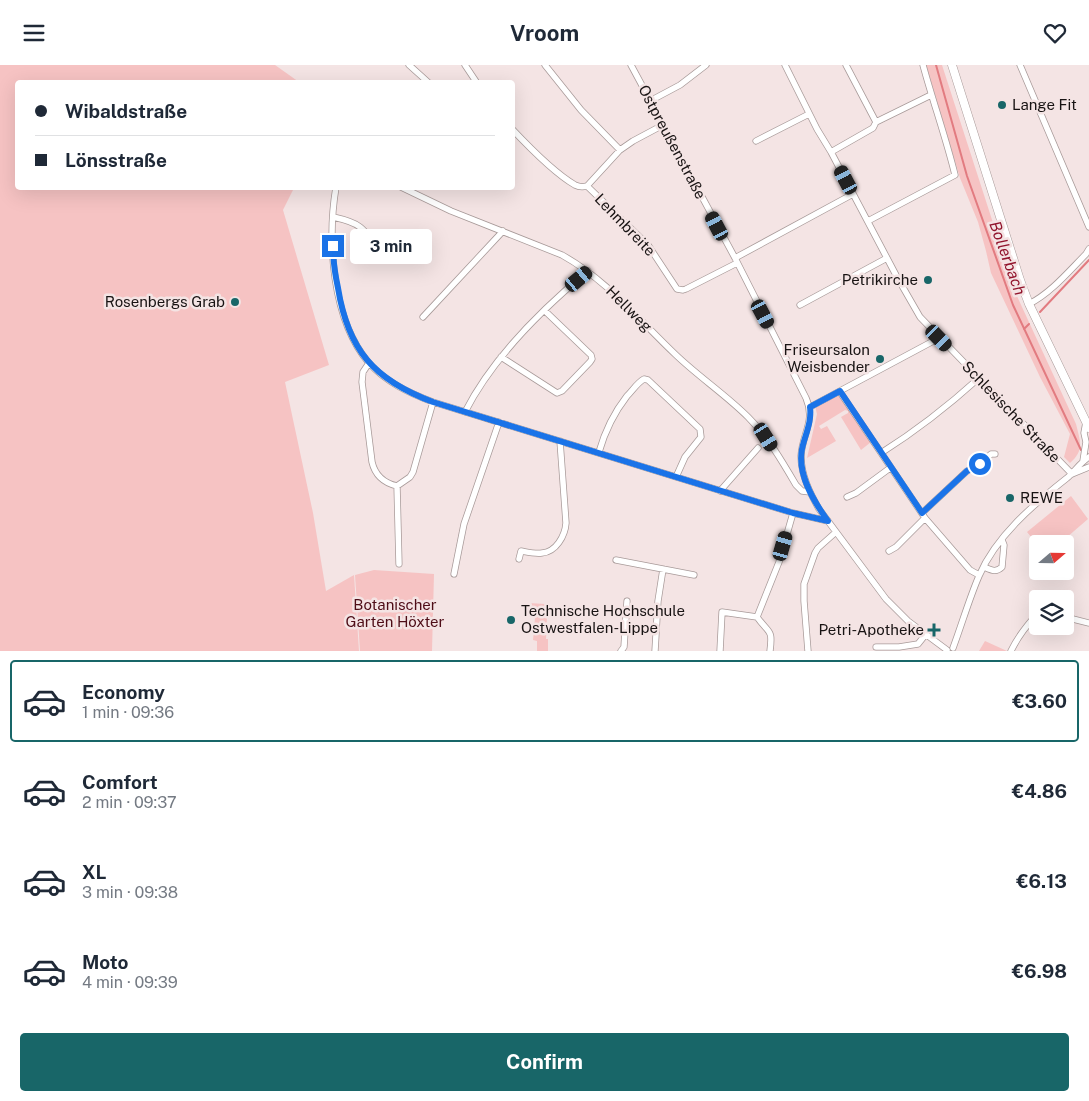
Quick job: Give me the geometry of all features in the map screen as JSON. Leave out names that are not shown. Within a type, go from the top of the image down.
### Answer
[{"type":"main road","points":[[952,65],[1011,255],[1029,304],[1088,425]]},
{"type":"street","points":[[408,65],[426,80]]},
{"type":"street","points":[[465,65],[475,80]]},
{"type":"street","points":[[545,65],[581,110],[620,150]]},
{"type":"street","name":"Ostpreußenstraße","points":[[631,65],[736,261],[810,407]]},
{"type":"street","points":[[650,101],[680,85],[706,65]]},
{"type":"street","name":"Schlesische Straße","points":[[785,65],[809,114],[914,309],[939,338],[1072,474]]},
{"type":"street","points":[[846,65],[876,122]]},
{"type":"street","points":[[868,221],[955,175],[923,65]]},
{"type":"street","points":[[1020,65],[1089,227]]},
{"type":"street","points":[[831,152],[873,128],[876,122],[931,95]]},
{"type":"street","points":[[756,141],[809,114]]},
{"type":"street","points":[[587,187],[620,150],[663,125]]},
{"type":"street","name":"Lehmbreite","points":[[515,132],[542,158],[575,185],[587,187],[648,245],[677,289],[686,289],[736,261]]},
{"type":"street","points":[[336,190],[333,217],[333,261],[340,302],[350,333],[369,363],[401,389],[433,402],[720,491],[793,513],[828,521]]},
{"type":"street","name":"Hellweg","points":[[406,190],[451,211],[562,255],[588,271],[612,291],[677,357],[748,417],[766,437],[796,485],[802,491],[810,492]]},
{"type":"street","points":[[736,261],[853,194]]},
{"type":"street","points":[[333,217],[351,222],[360,228],[383,251]]},
{"type":"street","points":[[423,317],[502,231]]},
{"type":"street","points":[[1029,304],[1051,289],[1089,249]]},
{"type":"street","points":[[800,305],[887,258]]},
{"type":"street","points":[[465,412],[476,390],[501,357],[545,311],[588,271]]},
{"type":"street","points":[[501,357],[557,393],[562,391],[590,362],[592,355],[545,311]]},
{"type":"street","points":[[939,338],[810,407],[810,419],[801,458],[810,492],[828,521],[886,599],[908,621],[951,650],[979,575],[1002,540],[1021,517],[1072,474],[1086,459],[1084,433],[1088,425]]},
{"type":"street","points":[[369,363],[363,373],[362,382],[373,469],[383,480],[397,486]]},
{"type":"street","points":[[881,453],[934,415],[979,378]]},
{"type":"street","points":[[598,453],[612,417],[639,382],[644,379],[648,380],[700,429],[701,437],[685,457],[676,477]]},
{"type":"street","points":[[840,391],[923,515],[970,570],[979,575]]},
{"type":"street","points":[[397,486],[410,477],[433,402]]},
{"type":"street","points":[[454,574],[464,524],[499,422]]},
{"type":"street","points":[[519,559],[521,551],[542,553],[549,551],[556,546],[564,534],[566,523],[560,441]]},
{"type":"street","points":[[720,491],[758,448]]},
{"type":"street","points":[[889,551],[896,547],[923,515],[967,471],[980,464],[991,454],[995,454]]},
{"type":"street","points":[[1072,474],[1089,467]]},
{"type":"street","points":[[847,497],[856,493],[890,468]]},
{"type":"street","points":[[397,486],[399,563]]},
{"type":"street","points":[[756,617],[779,562],[793,513]]},
{"type":"street","points":[[808,648],[804,584],[818,548],[836,532]]},
{"type":"street","points":[[984,567],[994,571],[1002,567],[1004,545],[1002,540]]},
{"type":"street","points":[[616,560],[694,575]]},
{"type":"street","points":[[655,651],[657,610],[663,569]]},
{"type":"street","points":[[621,651],[624,647],[627,601]]},
{"type":"street","points":[[720,651],[722,612],[756,617],[769,629],[772,637],[770,651]]},
{"type":"street","points":[[1074,619],[1089,623]]},
{"type":"street","points":[[1011,651],[1016,639],[1029,622]]},
{"type":"street","points":[[876,647],[899,647],[918,644],[926,634]]},
{"type":"green space","points":[[0,65],[275,65],[296,80],[15,80],[15,190],[293,190],[283,210],[329,365],[285,382],[313,513],[326,591],[354,575],[359,651],[0,651]]},
{"type":"green space","points":[[926,65],[942,65],[1016,294],[1076,424],[1080,449],[1070,463],[1064,457],[1070,434],[1040,377],[991,273],[978,222],[960,178]]},
{"type":"green space","points":[[840,394],[871,442],[861,450],[841,417],[848,413],[845,410],[819,426],[821,429],[827,426],[836,441],[807,458],[817,414],[815,406]]},
{"type":"green space","points":[[1071,496],[1088,519],[1069,535],[1030,535],[1027,532]]},
{"type":"green space","name":"Botanischer Garten Höxter","points":[[374,570],[434,574],[432,651],[360,651],[355,575]]},
{"type":"green space","points":[[529,603],[545,604],[544,616],[547,617],[546,639],[548,639],[548,651],[537,651],[537,641],[533,640],[535,618],[528,615]]},
{"type":"green space","points":[[985,641],[1007,651],[979,651]]},
{"type":"waterway","name":"Bollerbach","points":[[936,65],[967,176],[1013,305],[1081,450]]},
{"type":"waterway","points":[[1040,312],[1089,260]]},
{"type":"waterway","name":"Bollerbach","points":[[1024,329],[1029,324]]},
{"type":"place","name":"Lange Fit","points":[[1002,105]]},
{"type":"place","name":"Petrikirche","points":[[928,280]]},
{"type":"place","name":"Rosenbergs Grab","points":[[235,302]]},
{"type":"place","name":"Friseursalon Weisbender","points":[[880,359]]},
{"type":"place","name":"REWE","points":[[1010,498]]},
{"type":"place","name":"Technische Hochschule Ostwestfalen-Lippe","points":[[511,620]]},
{"type":"place","name":"Petri-Apotheke","points":[[934,630]]},
{"type":"route","points":[[333,246],[333,261],[340,302],[350,333],[358,347],[369,363],[391,382],[401,389],[433,402],[793,513],[828,521],[819,509],[806,483],[801,458],[810,419],[810,407],[840,391],[906,492],[922,513],[967,471],[980,464]]}]
